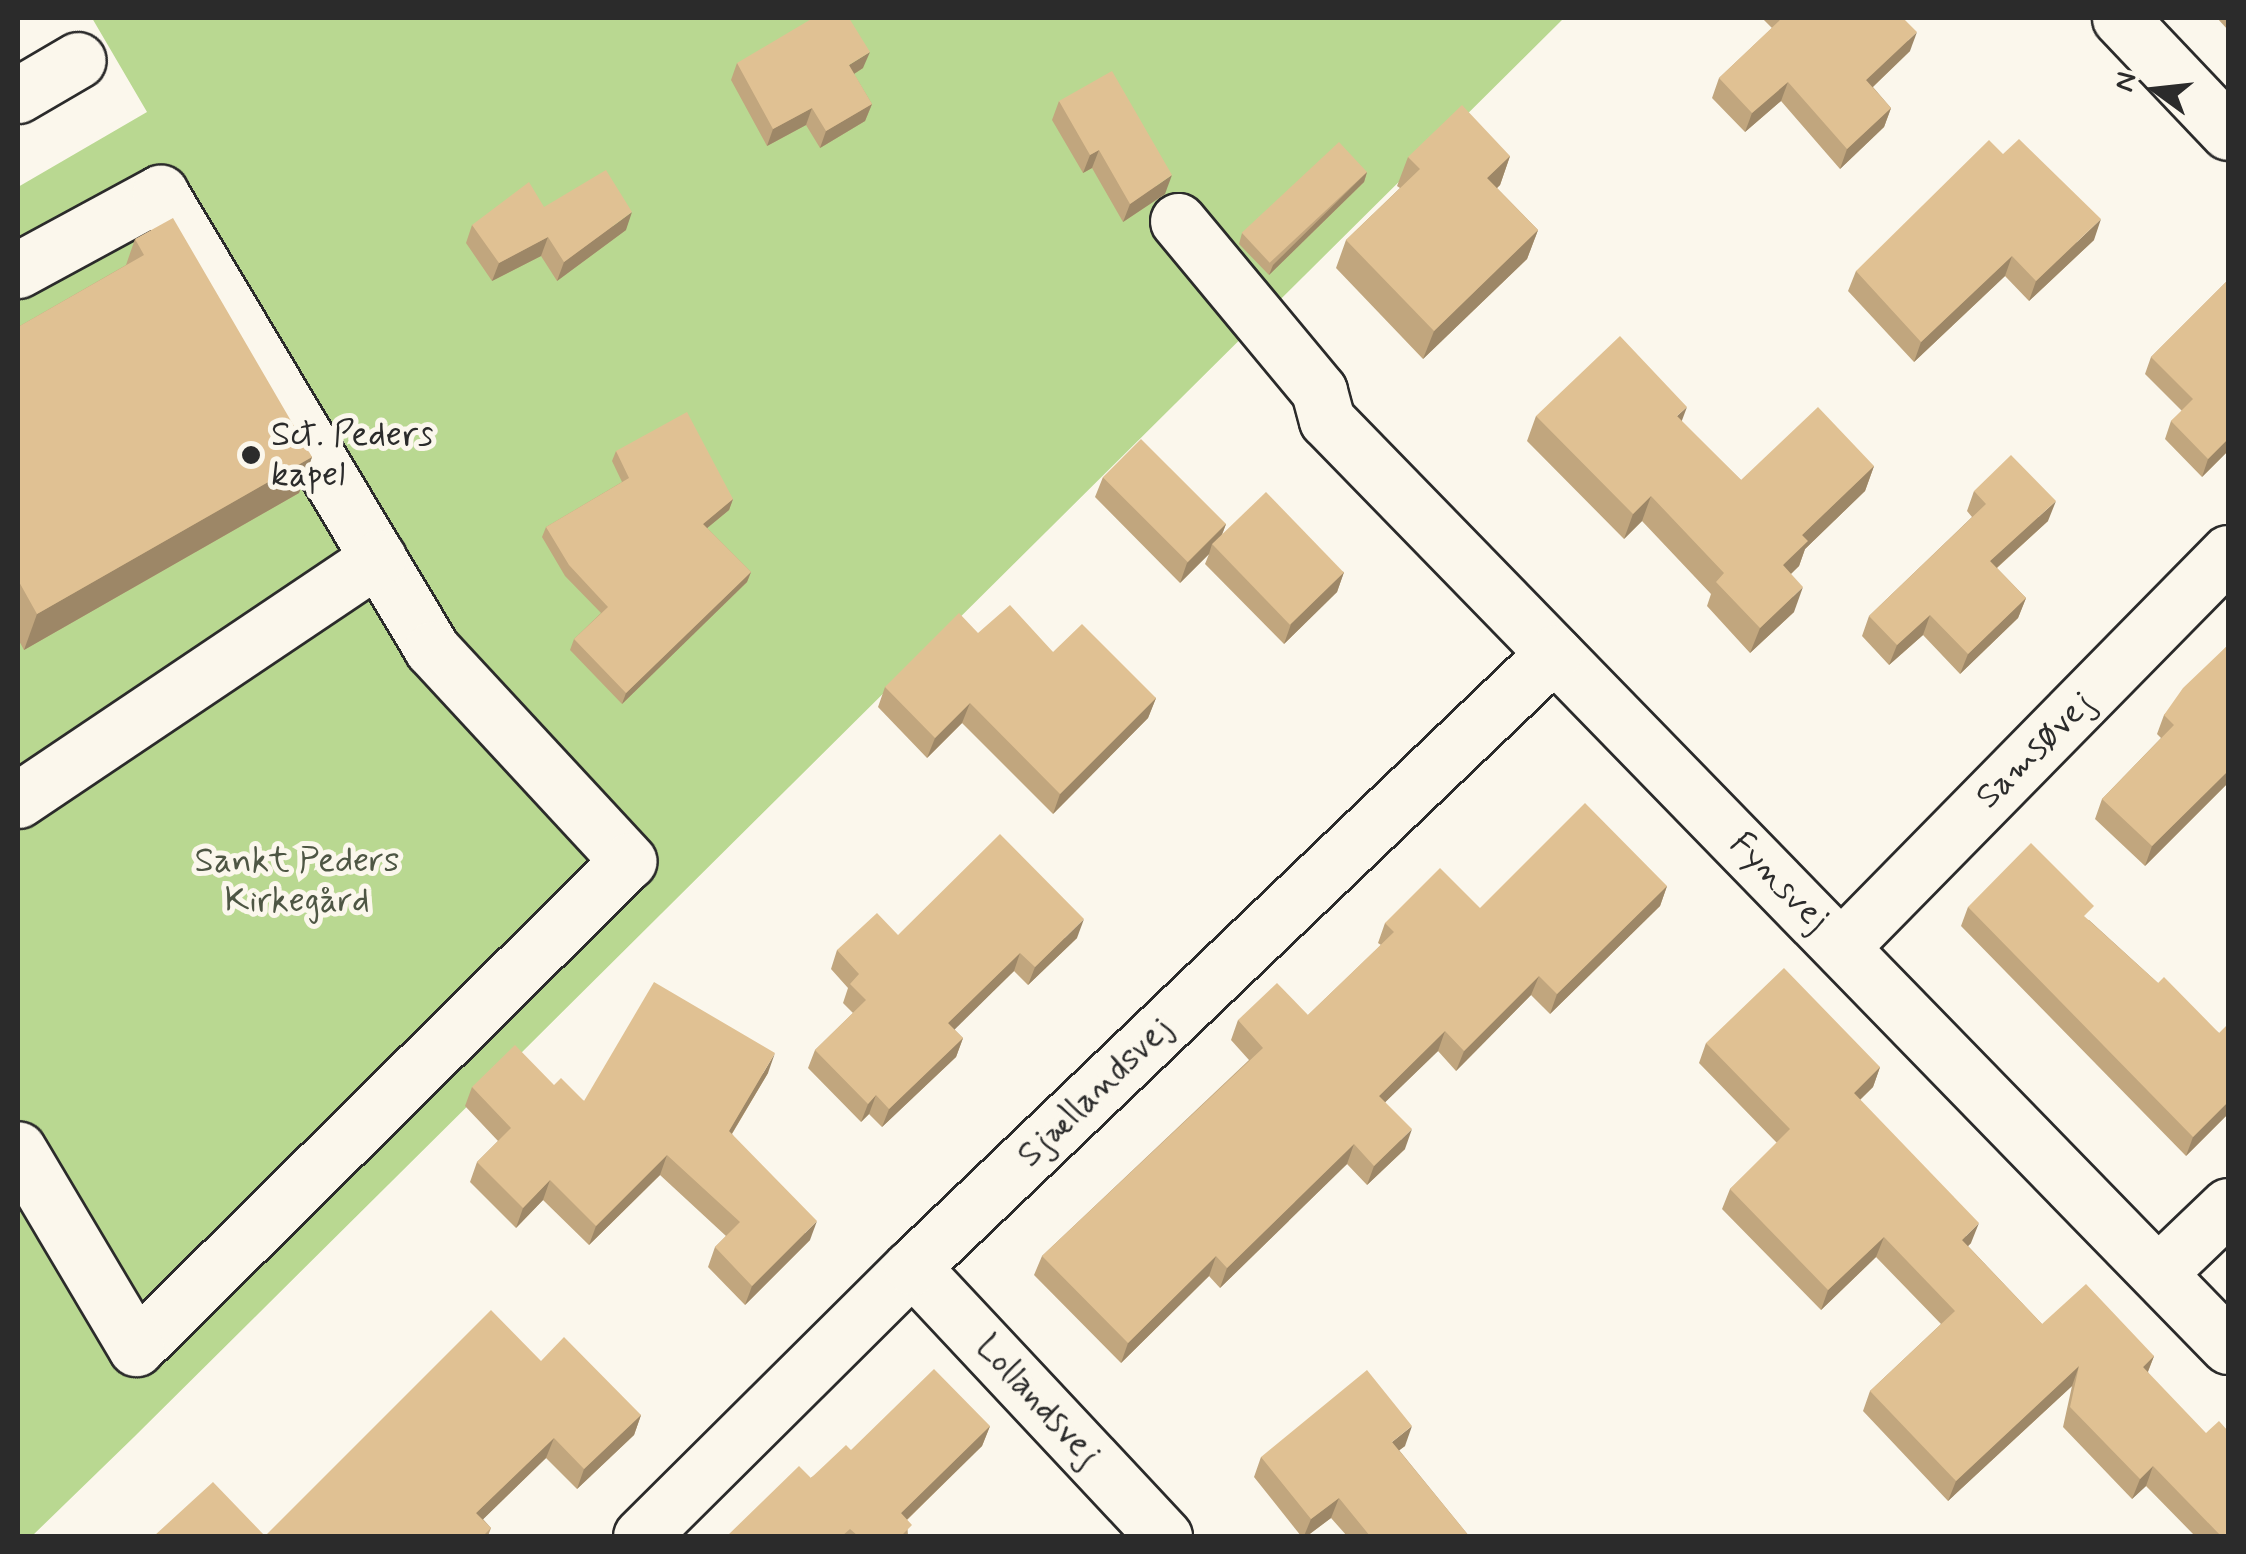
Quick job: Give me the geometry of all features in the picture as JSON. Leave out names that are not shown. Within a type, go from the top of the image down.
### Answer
[{"type":"street","points":[[2120,18],[2228,132]]},
{"type":"street","points":[[18,95],[78,60]]},
{"type":"street","points":[[18,270],[160,193],[432,649],[628,861],[136,1348],[18,1149]]},
{"type":"street","name":"Fynsvej","points":[[1178,221],[1318,391],[1327,420],[2228,1346]]},
{"type":"street","name":"Samsøvej","points":[[1842,946],[2228,554]]},
{"type":"street","points":[[18,800],[378,558]]},
{"type":"street","name":"Sjællandsvej","points":[[641,1536],[912,1267],[1554,654]]},
{"type":"street","points":[[2158,1273],[2228,1206]]},
{"type":"street","name":"Lollandsvej","points":[[912,1267],[1164,1536]]},
{"type":"green space","name":"Sankt Peders Kirkegård","points":[[92,18],[1564,18],[134,1437],[32,1536],[18,1536],[18,187],[147,112]]},
{"type":"building","points":[[813,18],[849,18],[870,52],[849,65],[872,104],[826,131],[812,108],[773,129],[737,63]]},
{"type":"building","points":[[1782,18],[1903,18],[1917,32],[1866,80],[1891,108],[1847,149],[1788,82],[1752,113],[1719,78]]},
{"type":"building","points":[[1112,71],[1172,175],[1130,204],[1099,150],[1090,155],[1059,101]]},
{"type":"building","points":[[1462,105],[1510,156],[1487,178],[1538,230],[1434,331],[1346,240],[1420,169],[1408,157]]},
{"type":"building","points":[[2019,139],[2101,219],[2036,281],[2012,256],[1921,342],[1856,271],[1989,140],[2003,154]]},
{"type":"building","points":[[1339,142],[1367,172],[1270,263],[1242,233]]},
{"type":"building","points":[[606,170],[632,212],[564,262],[548,237],[499,263],[472,225],[529,182],[544,207]]},
{"type":"building","points":[[173,218],[312,457],[37,614],[18,580],[18,327],[144,255],[135,239]]},
{"type":"building","points":[[2228,280],[2228,439],[2208,459],[2171,421],[2193,399],[2151,357]]},
{"type":"building","points":[[1620,336],[1687,407],[1677,416],[1741,480],[1818,407],[1874,466],[1802,535],[1808,541],[1783,565],[1803,587],[1760,628],[1716,582],[1724,573],[1651,496],[1633,514],[1536,416]]},
{"type":"building","points":[[687,412],[733,499],[703,524],[751,572],[626,693],[574,639],[608,607],[569,565],[546,527],[629,478],[616,451]]},
{"type":"building","points":[[1141,439],[1226,524],[1188,562],[1103,477]]},
{"type":"building","points":[[2011,455],[2056,501],[1990,561],[2026,598],[1968,654],[1930,615],[1897,645],[1869,616],[1986,504],[1974,491]]},
{"type":"building","points":[[1266,492],[1344,573],[1290,625],[1212,544]]},
{"type":"building","points":[[1010,605],[1053,652],[1082,624],[1156,698],[1060,794],[970,703],[935,738],[885,687],[959,613],[978,633]]},
{"type":"building","points":[[2228,645],[2228,771],[2152,846],[2102,799],[2174,725],[2164,715],[2183,688]]},
{"type":"building","points":[[1585,803],[1667,886],[1557,994],[1539,976],[1464,1051],[1445,1031],[1379,1096],[1412,1129],[1374,1166],[1354,1144],[1227,1268],[1216,1256],[1128,1343],[1042,1256],[1263,1048],[1238,1020],[1277,983],[1308,1015],[1394,932],[1385,923],[1440,868],[1480,908]]},
{"type":"building","points":[[1000,834],[1084,919],[1035,967],[1020,953],[948,1023],[963,1038],[889,1109],[876,1095],[868,1104],[815,1050],[866,1000],[850,984],[859,974],[837,950],[877,913],[898,935]]},
{"type":"building","points":[[2031,843],[2094,906],[2084,916],[2158,983],[2164,977],[2219,1033],[2228,1024],[2228,1102],[2193,1137],[1968,907]]},
{"type":"building","points":[[1784,968],[1880,1067],[1854,1093],[1979,1223],[1962,1240],[2042,1324],[2086,1284],[2154,1356],[2143,1367],[2206,1433],[2219,1421],[2228,1431],[2228,1536],[2221,1536],[2153,1466],[2140,1479],[2070,1407],[2079,1366],[1956,1481],[1870,1391],[1955,1311],[1884,1237],[1828,1290],[1730,1189],[1790,1129],[1706,1043]]},
{"type":"building","points":[[654,982],[775,1053],[729,1131],[817,1221],[752,1286],[715,1247],[740,1222],[667,1155],[596,1226],[550,1180],[523,1208],[477,1162],[511,1128],[472,1087],[515,1045],[554,1085],[561,1078],[584,1101]]},
{"type":"building","points":[[491,1310],[541,1361],[564,1337],[641,1415],[584,1469],[554,1438],[476,1513],[491,1528],[483,1536],[265,1536]]},
{"type":"building","points":[[934,1369],[990,1426],[901,1513],[912,1525],[901,1536],[858,1536],[850,1529],[842,1536],[727,1536],[799,1466],[811,1478],[846,1445],[851,1450]]},
{"type":"building","points":[[1367,1370],[1412,1426],[1392,1442],[1469,1536],[1370,1536],[1339,1498],[1311,1519],[1261,1457]]},
{"type":"building","points":[[213,1482],[265,1536],[154,1536]]},
{"type":"place","name":"Sct. Peders kapel","points":[[251,455]]}]
